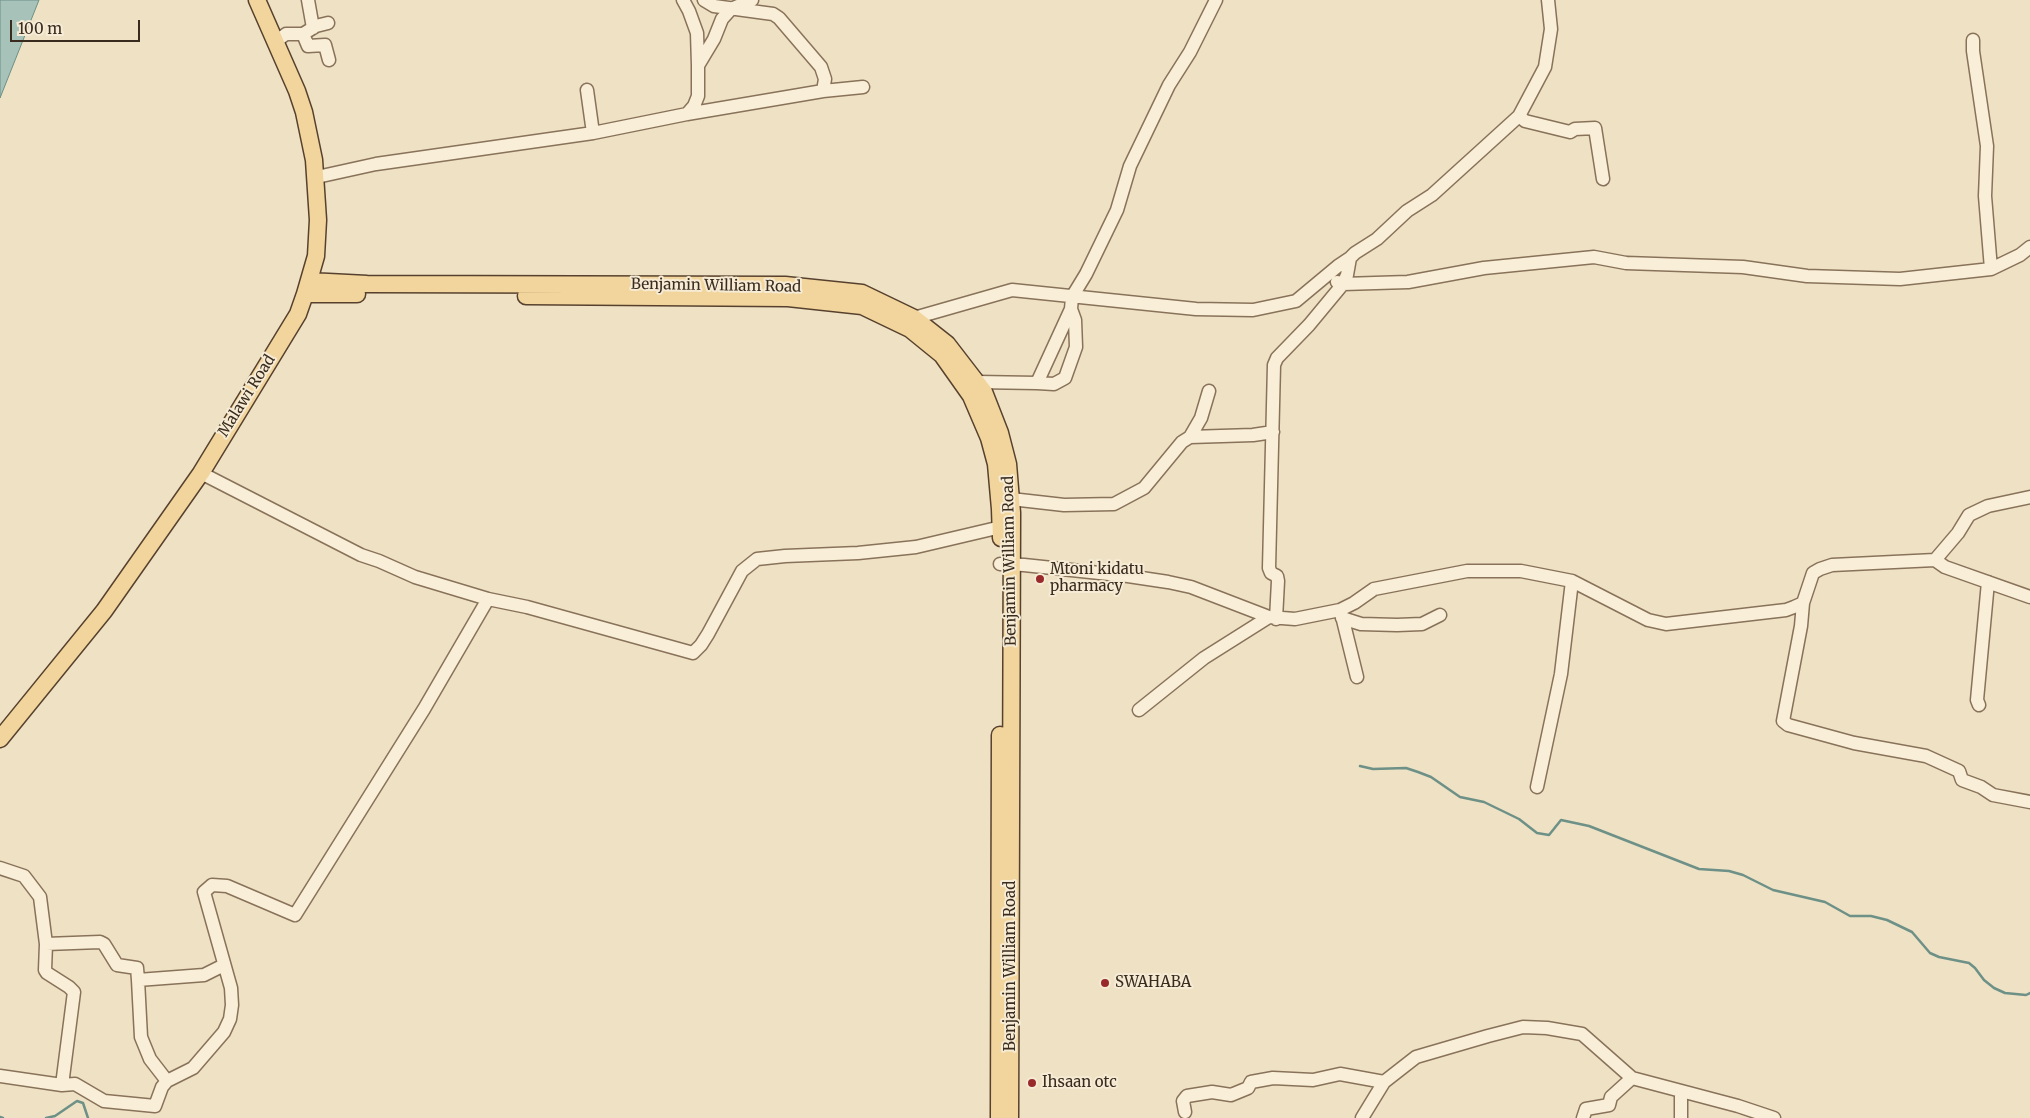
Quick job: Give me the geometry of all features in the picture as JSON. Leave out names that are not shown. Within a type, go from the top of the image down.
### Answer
[{"type":"main road","name":"Malawi Road","points":[[0,739],[104,611],[201,472],[298,314],[316,256],[318,220],[316,177],[304,112],[298,91],[257,0]]},
{"type":"main road","points":[[298,314],[342,289],[325,275],[316,256]]},
{"type":"main road","name":"Benjamin William Road","points":[[342,289],[785,285],[862,293],[914,318],[947,344],[972,386],[971,396],[989,438],[996,464],[1006,564],[1010,1118]]},
{"type":"main road","name":"Benjamin William Road","points":[[307,288],[788,298],[862,306],[910,329],[942,355],[972,386],[984,392],[1000,433],[1008,464],[1011,499],[1006,564],[999,1118]]},
{"type":"street","points":[[308,0],[308,46],[325,45],[329,60]]},
{"type":"street","points":[[683,0],[697,33],[698,96],[694,106],[687,114]]},
{"type":"street","points":[[704,0],[714,6],[773,14],[779,18],[820,67],[825,79],[823,91]]},
{"type":"street","points":[[698,65],[714,39],[722,19],[732,9],[752,0]]},
{"type":"street","points":[[1037,383],[1117,210],[1130,166],[1169,85],[1190,52],[1216,0]]},
{"type":"street","points":[[914,318],[1012,290],[1072,304],[1196,309],[1253,310],[1296,301],[1323,278],[1377,239],[1407,211],[1432,195],[1519,116],[1545,67],[1551,29],[1548,0]]},
{"type":"street","points":[[275,42],[286,34],[308,31],[328,23]]},
{"type":"street","points":[[1974,40],[1973,51],[1987,146],[1985,196],[1991,269]]},
{"type":"street","points":[[316,177],[376,164],[593,133],[687,114],[823,91],[863,87]]},
{"type":"street","points":[[587,90],[593,133]]},
{"type":"street","points":[[1519,116],[1525,121],[1570,132],[1575,129],[1595,128],[1603,179]]},
{"type":"street","points":[[1323,278],[1408,282],[1484,268],[1594,257],[1626,263],[1743,267],[1807,276],[1900,279],[1991,269],[2020,255],[2030,247]]},
{"type":"street","points":[[1272,618],[1278,581],[1277,576],[1270,573],[1269,568],[1268,530],[1274,365],[1277,358],[1310,325],[1345,280],[1350,258]]},
{"type":"street","points":[[1334,270],[1345,280]]},
{"type":"street","points":[[972,386],[1054,384],[1065,378],[1076,348],[1075,320],[1072,304]]},
{"type":"street","points":[[1011,499],[1064,505],[1114,504],[1144,488],[1182,442],[1190,436],[1201,418],[1209,391]]},
{"type":"street","points":[[1190,436],[1253,435],[1273,432]]},
{"type":"street","points":[[201,472],[361,555],[415,577],[488,599],[527,607],[693,653],[708,634],[742,572],[757,560],[785,556],[858,553],[916,547],[1001,526]]},
{"type":"street","points":[[1935,560],[1958,533],[1969,515],[1988,506],[2030,497]]},
{"type":"street","points":[[2030,597],[1945,567],[1935,560],[1832,565],[1820,569],[1813,573],[1803,603],[1801,626],[1784,721],[1788,725],[1854,743],[1926,756],[1959,771],[1962,780],[1981,787],[1993,795],[2030,802]]},
{"type":"street","points":[[1006,564],[1128,576],[1168,582],[1191,587],[1272,618],[1295,619],[1341,614],[1361,624],[1397,625],[1422,624],[1440,615]]},
{"type":"street","points":[[1341,614],[1374,589],[1467,571],[1521,571],[1572,581],[1648,620],[1666,624],[1786,610],[1803,603]]},
{"type":"street","points":[[1537,787],[1561,674],[1572,581]]},
{"type":"street","points":[[1979,705],[1977,700],[1988,582]]},
{"type":"street","points":[[0,1076],[75,1084],[104,1100],[155,1112],[162,1086],[167,1081],[193,1068],[224,1032],[230,1019],[232,1005],[231,988],[204,892],[212,885],[227,886],[294,915],[424,708],[488,599]]},
{"type":"street","points":[[1341,614],[1358,677]]},
{"type":"street","points":[[1139,710],[1204,658],[1272,618]]},
{"type":"street","points":[[0,868],[24,876],[40,897],[46,944],[45,970],[70,987],[74,992],[62,1084]]},
{"type":"street","points":[[46,944],[100,942],[104,944],[117,965],[136,968],[141,1037],[150,1059],[167,1081]]},
{"type":"street","points":[[138,980],[204,975],[224,965]]},
{"type":"street","points":[[1362,1118],[1384,1082],[1416,1057],[1523,1027],[1547,1028],[1582,1034],[1632,1078],[1738,1106],[1774,1118]]},
{"type":"street","points":[[1184,1112],[1182,1101],[1186,1096],[1212,1092],[1231,1095],[1248,1088],[1252,1082],[1266,1080],[1313,1080],[1340,1074],[1384,1082]]},
{"type":"street","points":[[1583,1118],[1586,1109],[1609,1105],[1611,1097],[1632,1078]]},
{"type":"street","points":[[1681,1092],[1681,1118]]},
{"type":"water","points":[[0,0],[39,0],[0,98]]},
{"type":"waterway","points":[[1360,766],[1373,769],[1406,768],[1418,772],[1431,777],[1460,797],[1484,802],[1519,819],[1537,833],[1549,835],[1561,820],[1589,826],[1699,869],[1729,871],[1743,875],[1773,890],[1825,902],[1850,916],[1871,916],[1887,920],[1912,932],[1930,953],[1939,957],[1969,963],[1994,988],[2005,993],[2026,995],[2030,993]]},
{"type":"waterway","points":[[46,1118],[55,1116],[77,1101],[83,1103],[88,1118]]},
{"type":"place","name":"Mtoni kidatu pharmacy","points":[[1040,579]]},
{"type":"place","name":"SWAHABA","points":[[1105,983]]},
{"type":"place","name":"Ihsaan otc","points":[[1032,1083]]}]
